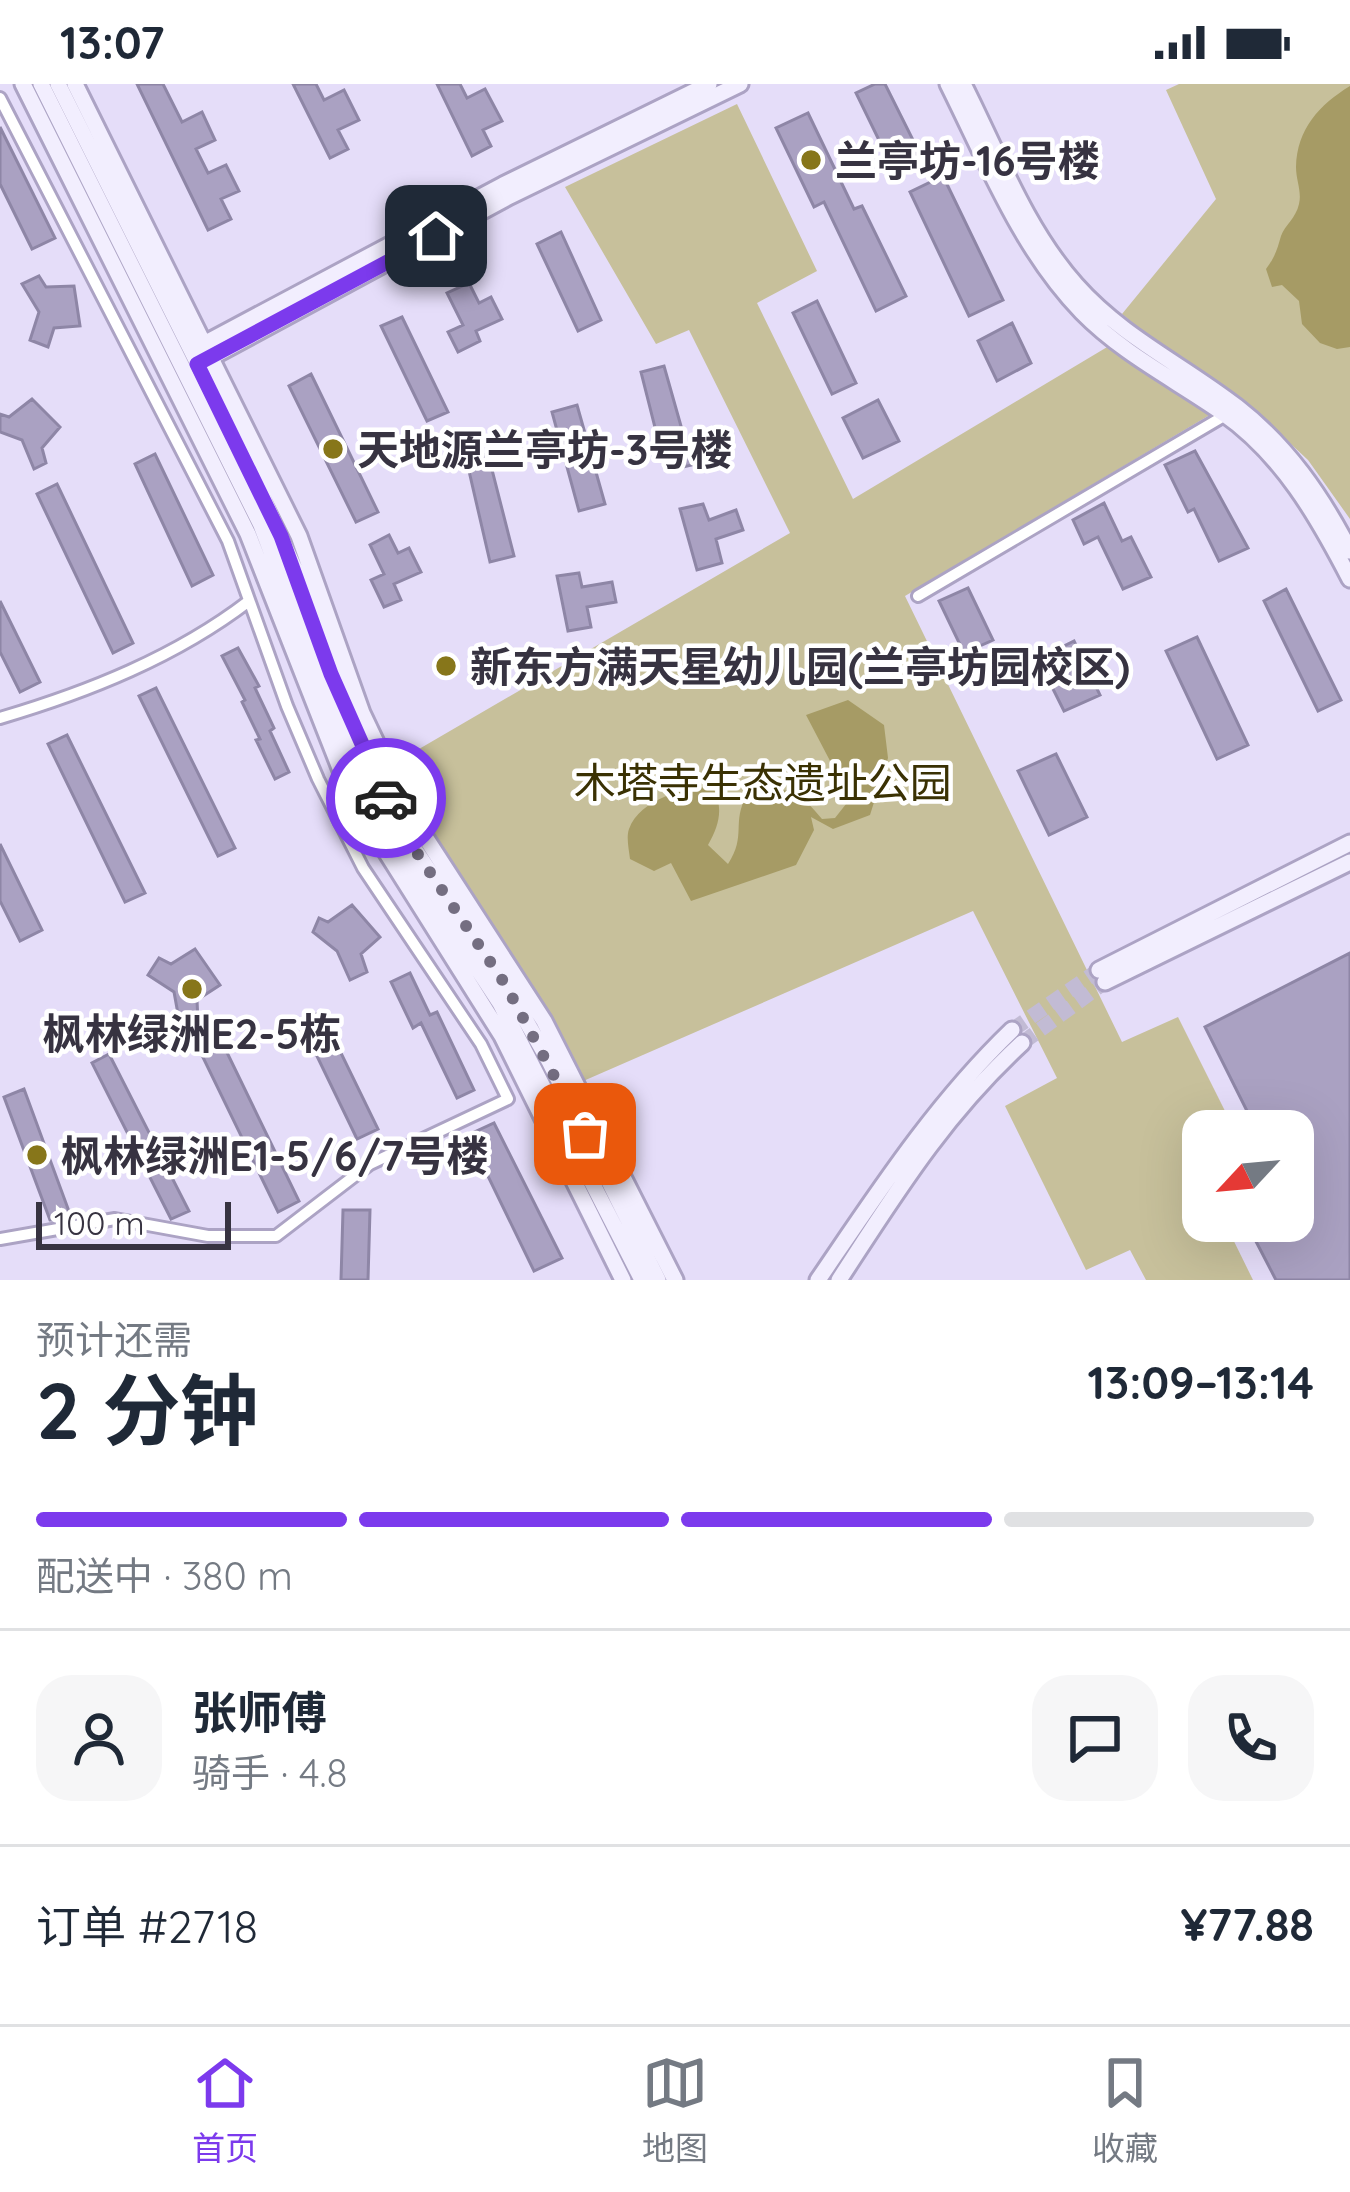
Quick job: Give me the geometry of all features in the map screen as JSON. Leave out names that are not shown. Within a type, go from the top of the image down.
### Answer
[{"type":"main road","points":[[23,84],[262,565],[350,796],[502,1036],[623,1280]]},
{"type":"main road","points":[[41,84],[299,536],[362,713],[410,812],[544,1022],[675,1280]]},
{"type":"main road","points":[[58,84],[281,536],[338,693],[403,832],[505,984],[549,1060],[658,1280]]},
{"type":"main road","points":[[75,84],[195,357],[285,580],[349,757],[388,833],[500,1004],[642,1280]]},
{"type":"main road","points":[[195,357],[503,185],[710,89],[740,84]]},
{"type":"main road","points":[[947,84],[1016,219],[1055,281],[1121,346],[1231,411],[1290,478],[1321,522],[1350,579]]},
{"type":"main road","points":[[963,84],[1031,219],[1076,285],[1122,330],[1294,460],[1350,550]]},
{"type":"main road","points":[[1350,843],[1102,976],[1350,862]]},
{"type":"main road","points":[[818,1280],[915,1139],[965,1076],[1017,1037],[930,1142],[839,1280]]},
{"type":"street","points":[[0,98],[228,541],[317,779],[363,868],[481,1044],[508,1099],[370,1164],[276,1236],[208,1236],[115,1220],[0,1239]]},
{"type":"street","points":[[918,596],[1231,411]]},
{"type":"street","points":[[0,718],[64,699],[205,634],[248,601]]},
{"type":"green space","name":"木塔寺生态遗址公园","points":[[1179,84],[1350,84],[1350,519],[1308,460],[1240,397],[905,596],[1122,1042],[1178,1017],[1224,1110],[1182,1110],[1182,1242],[1234,1242],[1253,1280],[1146,1280],[1130,1250],[1086,1270],[1005,1106],[1057,1078],[973,911],[581,1082],[425,825],[395,763],[790,533],[689,330],[656,344],[565,187],[737,104],[817,271],[757,303],[853,499],[1139,328],[1122,314],[1216,199],[1166,90]]},
{"type":"shaded area","points":[[1350,86],[1350,347],[1337,349],[1320,343],[1302,324],[1299,301],[1282,285],[1272,287],[1266,269],[1299,204],[1297,153],[1305,130],[1329,101]]},
{"type":"shaded area","points":[[848,700],[884,725],[888,758],[870,815],[833,829],[811,817],[814,830],[796,865],[691,901],[671,863],[654,871],[630,859],[628,832],[635,819],[653,803],[690,789],[713,787],[719,817],[708,845],[728,864],[737,845],[747,795],[789,791],[822,819],[835,818],[850,799],[806,715]]},
{"type":"building","points":[[137,84],[163,84],[182,122],[202,112],[215,140],[196,149],[208,173],[226,165],[239,191],[221,199],[231,219],[208,230]]},
{"type":"building","points":[[293,84],[316,84],[324,100],[344,90],[359,120],[338,130],[348,149],[330,158]]},
{"type":"building","points":[[437,84],[460,84],[467,98],[485,89],[502,121],[483,130],[491,146],[472,156]]},
{"type":"building","points":[[885,84],[923,160],[895,173],[856,93]]},
{"type":"building","points":[[808,113],[854,209],[862,206],[906,296],[876,311],[824,202],[814,207],[776,128]]},
{"type":"building","points":[[0,127],[55,238],[32,249],[0,184]]},
{"type":"building","points":[[943,176],[1003,300],[969,316],[910,192]]},
{"type":"building","points":[[561,232],[601,320],[578,331],[537,244]]},
{"type":"building","points":[[39,276],[46,287],[74,286],[80,326],[54,328],[48,347],[30,340],[39,312],[22,284]]},
{"type":"building","points":[[469,283],[479,303],[491,297],[502,319],[476,331],[480,341],[458,352],[448,332],[463,325],[447,293]]},
{"type":"building","points":[[817,301],[856,383],[832,394],[793,313]]},
{"type":"building","points":[[402,317],[448,412],[427,421],[381,326]]},
{"type":"building","points":[[1012,323],[1031,363],[997,381],[978,341]]},
{"type":"building","points":[[664,366],[692,465],[666,471],[641,372]]},
{"type":"building","name":"天地源兰亭坊-3号楼","points":[[311,374],[378,512],[356,522],[289,386]]},
{"type":"building","points":[[32,399],[60,427],[42,448],[46,463],[34,469],[22,440],[0,432],[0,414],[9,417]]},
{"type":"building","points":[[878,400],[899,441],[863,458],[843,418]]},
{"type":"building","points":[[577,405],[605,504],[579,511],[552,412]]},
{"type":"building","points":[[1195,451],[1248,548],[1219,561],[1194,509],[1188,512],[1165,465]]},
{"type":"building","points":[[155,454],[213,575],[192,586],[135,464]]},
{"type":"building","points":[[488,454],[514,556],[490,562],[466,458]]},
{"type":"building","points":[[57,484],[133,643],[113,653],[37,494]]},
{"type":"building","points":[[1104,503],[1122,541],[1131,537],[1151,577],[1123,589],[1098,537],[1084,544],[1073,520]]},
{"type":"building","points":[[703,504],[709,520],[736,510],[743,530],[716,539],[722,563],[697,570],[680,509]]},
{"type":"building","points":[[389,535],[398,553],[409,548],[421,572],[394,584],[401,600],[384,607],[371,580],[384,574],[370,545]]},
{"type":"building","points":[[579,573],[582,587],[612,582],[616,602],[587,607],[591,627],[568,631],[557,576]]},
{"type":"building","points":[[968,588],[993,640],[964,653],[939,601]]},
{"type":"building","points":[[1286,589],[1341,700],[1318,711],[1264,601]]},
{"type":"building","points":[[0,601],[40,682],[20,692],[0,652]]},
{"type":"building","points":[[1197,637],[1248,745],[1217,759],[1166,651]]},
{"type":"building","points":[[1074,641],[1100,695],[1064,711],[1038,659]]},
{"type":"building","points":[[238,648],[259,686],[255,688],[274,728],[270,731],[289,772],[275,779],[256,740],[260,739],[245,700],[222,656]]},
{"type":"building","points":[[156,688],[235,848],[218,856],[139,696]]},
{"type":"building","points":[[67,735],[145,893],[125,902],[48,744]]},
{"type":"building","points":[[1056,754],[1087,817],[1049,835],[1018,771]]},
{"type":"building","points":[[0,844],[42,930],[20,941],[0,901]]},
{"type":"building","points":[[352,905],[380,937],[361,954],[367,972],[350,980],[337,951],[313,932],[319,918],[328,922]]},
{"type":"building","name":"枫林绿洲E2-5栋","points":[[195,949],[220,985],[197,1000],[198,1022],[180,1025],[174,992],[148,975],[159,958],[171,964]]},
{"type":"building","points":[[1350,953],[1350,1280],[1276,1280],[1256,1242],[1314,1242],[1314,1110],[1246,1110],[1205,1027]]},
{"type":"building","points":[[410,973],[430,1015],[437,1012],[474,1090],[457,1098],[421,1023],[413,1028],[391,982]]},
{"type":"building","points":[[321,1012],[378,1129],[357,1139],[300,1021]]},
{"type":"building","points":[[219,1036],[299,1201],[278,1212],[197,1045]]},
{"type":"building","points":[[109,1054],[189,1211],[171,1219],[92,1063]]},
{"type":"building","name":"枫林绿洲E1-5/6/7号楼","points":[[24,1089],[70,1214],[53,1220],[4,1097]]},
{"type":"building","points":[[494,1123],[562,1258],[534,1271],[468,1135]]},
{"type":"building","points":[[343,1210],[370,1210],[368,1280],[341,1280]]},
{"type":"tunnel","points":[[1012,1030],[1099,970]]},
{"type":"tunnel","points":[[1022,1043],[1105,982]]},
{"type":"way so far","points":[[386,798],[403,832],[505,984],[585,1134]]},
{"type":"place","name":"兰亭坊-16号楼","points":[[811,160]]},
{"type":"place","name":"天地源兰亭坊-3号楼","points":[[333,449]]},
{"type":"place","name":"新东方满天星幼儿园(兰亭坊园校区)","points":[[446,666]]},
{"type":"place","name":"枫林绿洲E2-5栋","points":[[192,989]]},
{"type":"place","name":"枫林绿洲E1-5/6/7号楼","points":[[37,1155]]},
{"type":"route","points":[[386,798],[331,674],[281,536],[197,364],[436,236]]}]
